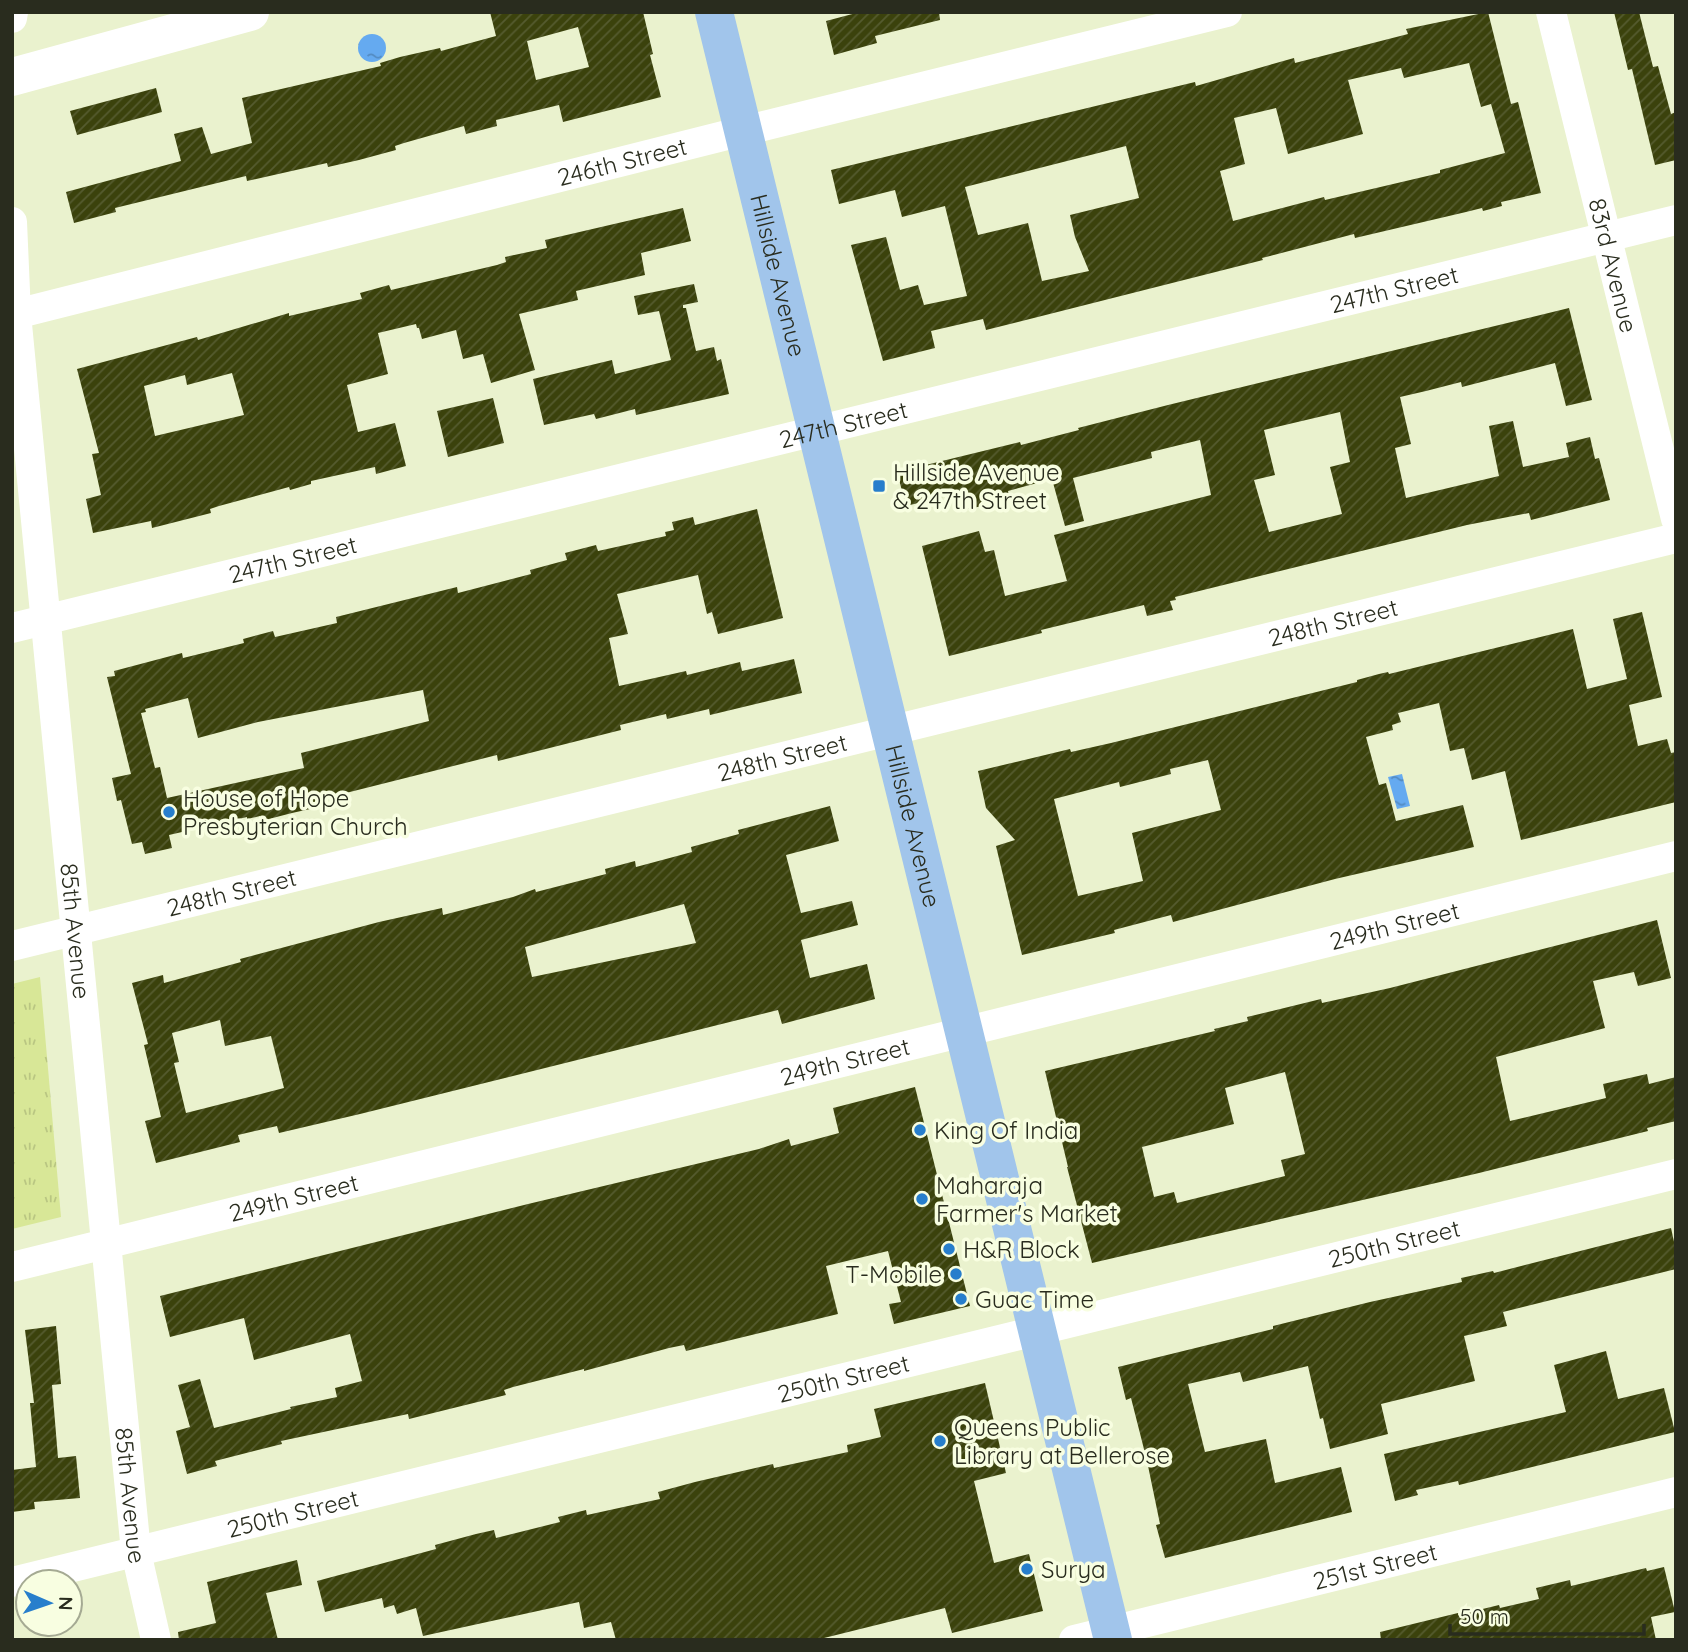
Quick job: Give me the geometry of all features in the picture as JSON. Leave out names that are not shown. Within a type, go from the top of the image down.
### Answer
[{"type":"main road","name":"Hillside Avenue","points":[[714,12],[1112,1635]]},
{"type":"street","points":[[12,18],[13,12]]},
{"type":"street","points":[[12,77],[250,12]]},
{"type":"street","name":"246th Street","points":[[16,314],[1227,12]]},
{"type":"street","name":"83rd Avenue","points":[[1551,12],[1676,519]]},
{"type":"street","name":"247th Street","points":[[12,628],[1676,220]]},
{"type":"street","name":"85th Avenue","points":[[12,222],[16,314],[136,1552],[156,1640]]},
{"type":"street","name":"248th Street","points":[[12,946],[1676,538]]},
{"type":"street","name":"249th Street","points":[[12,1267],[1676,856]]},
{"type":"street","name":"250th Street","points":[[12,1582],[1676,1174]]},
{"type":"street","name":"251st Street","points":[[1074,1640],[1112,1635],[1676,1492]]},
{"type":"green space","points":[[40,977],[61,1217],[12,1229],[12,984]]},
{"type":"water","points":[[372,34],[382,38],[386,48],[382,58],[372,62],[362,58],[358,48],[362,38]]},
{"type":"water","points":[[1402,774],[1410,806],[1397,809],[1388,777]]},
{"type":"building","points":[[490,12],[643,12],[661,97],[563,122],[559,105],[496,120],[497,126],[466,134],[464,126],[404,143],[395,146],[396,150],[359,160],[328,167],[327,163],[247,181],[246,176],[115,208],[116,212],[74,223],[66,192],[181,161],[174,134],[202,127],[211,154],[252,143],[242,98],[381,66],[380,63],[400,57],[440,48],[441,51],[496,36]],"holes":[[[578,27],[589,67],[536,80],[527,41]]]},
{"type":"building","points":[[860,12],[939,12],[940,20],[875,36],[877,43],[834,55],[826,21]]},
{"type":"building","points":[[1488,12],[1511,104],[1518,102],[1541,193],[1501,202],[1502,206],[1483,211],[1482,208],[1355,238],[1354,234],[1262,258],[1263,260],[986,330],[983,319],[931,331],[935,348],[883,361],[851,245],[886,237],[900,290],[918,285],[924,305],[967,296],[945,206],[902,217],[895,190],[839,204],[831,170],[1195,82],[1196,86],[1294,58],[1295,63],[1408,34],[1406,29]],"holes":[[[1469,63],[1481,107],[1491,104],[1505,153],[1440,170],[1440,173],[1325,200],[1324,197],[1233,221],[1220,171],[1245,164],[1234,118],[1276,108],[1288,154],[1363,134],[1348,80],[1401,68],[1404,78]],[[1126,146],[1139,198],[1070,215],[1075,237],[1089,271],[1042,281],[1028,223],[978,235],[965,187]]]},
{"type":"building","points":[[1614,12],[1639,12],[1653,67],[1658,66],[1671,114],[1676,112],[1676,160],[1655,165],[1632,69],[1628,70]]},
{"type":"building","points":[[156,88],[162,112],[77,135],[70,111]]},
{"type":"building","points":[[683,208],[691,241],[641,253],[645,275],[576,291],[578,300],[519,314],[535,370],[491,383],[483,354],[463,359],[456,330],[422,339],[416,324],[378,333],[388,374],[347,385],[358,432],[395,423],[406,466],[376,474],[375,467],[311,481],[311,484],[290,490],[289,487],[219,506],[210,509],[211,513],[152,528],[151,521],[93,533],[86,499],[101,495],[92,454],[99,453],[77,369],[197,337],[198,340],[289,313],[289,316],[362,299],[360,293],[389,285],[391,290],[497,265],[506,262],[505,257],[547,248],[545,240]],"holes":[[[232,373],[244,415],[155,436],[144,386],[185,375],[187,385]]]},
{"type":"building","points":[[694,284],[698,302],[683,305],[683,308],[686,308],[696,351],[714,347],[717,361],[721,359],[729,394],[636,415],[635,409],[596,419],[594,414],[544,425],[533,379],[612,360],[615,374],[671,360],[659,311],[638,315],[634,296]]},
{"type":"building","points":[[1569,308],[1592,400],[1566,406],[1555,363],[1462,387],[1461,382],[1400,397],[1411,444],[1395,448],[1406,498],[1499,476],[1489,426],[1513,421],[1523,467],[1569,457],[1566,443],[1590,437],[1595,459],[1599,458],[1610,500],[1531,520],[1529,513],[1467,525],[1175,597],[1176,600],[1170,601],[1173,610],[1147,616],[1144,605],[949,656],[922,546],[979,531],[985,552],[994,550],[1005,596],[1067,581],[1054,535],[1211,495],[1200,440],[1151,452],[1152,458],[1073,478],[1084,521],[1065,526],[1052,479],[1008,491],[1010,500],[959,511],[955,494],[906,506],[897,472],[1020,442],[1021,445],[1168,405]],"holes":[[[1340,412],[1350,462],[1330,467],[1342,514],[1269,532],[1254,480],[1275,475],[1264,430]]]},
{"type":"building","points":[[493,398],[504,443],[448,457],[437,411]]},
{"type":"building","points":[[757,509],[783,618],[718,634],[712,612],[707,614],[698,575],[617,594],[628,634],[609,638],[619,686],[686,671],[687,675],[740,662],[742,671],[794,659],[802,693],[710,715],[709,709],[667,719],[666,714],[620,725],[621,730],[498,761],[497,755],[318,800],[319,807],[261,821],[260,816],[247,817],[169,835],[172,848],[145,854],[142,842],[132,844],[121,800],[117,801],[112,778],[131,774],[107,677],[115,676],[114,671],[182,653],[183,658],[244,643],[243,639],[273,631],[275,637],[337,623],[336,617],[457,587],[458,593],[531,574],[530,570],[567,560],[565,553],[596,545],[598,551],[666,536],[665,532],[674,530],[672,522],[693,517],[695,525]],"holes":[[[423,690],[429,721],[301,753],[304,768],[167,798],[160,767],[155,768],[141,713],[146,712],[145,709],[188,698],[198,738],[258,722]]]},
{"type":"building","points":[[1642,612],[1662,697],[1629,705],[1638,746],[1667,739],[1671,753],[1676,752],[1676,802],[1521,840],[1505,771],[1472,780],[1464,748],[1450,751],[1439,703],[1398,713],[1401,722],[1392,725],[1393,730],[1366,737],[1379,785],[1386,783],[1396,821],[1463,805],[1474,847],[1335,879],[1173,922],[1171,915],[1114,930],[1115,933],[1022,955],[996,846],[1015,840],[986,808],[978,771],[1070,749],[1071,752],[1111,743],[1357,682],[1379,674],[1389,674],[1573,629],[1587,689],[1627,679],[1613,619]],"holes":[[[1208,760],[1221,810],[1132,833],[1143,881],[1078,896],[1054,799],[1119,782],[1120,787],[1171,774],[1170,769]]]},
{"type":"building","points":[[830,806],[839,841],[786,855],[801,913],[852,901],[858,925],[801,940],[810,978],[867,964],[875,999],[782,1024],[778,1010],[279,1133],[277,1126],[238,1135],[240,1142],[156,1163],[145,1121],[161,1117],[144,1045],[148,1044],[132,983],[163,975],[164,983],[241,962],[240,959],[379,922],[442,908],[443,915],[535,889],[536,892],[606,874],[605,869],[635,861],[636,867],[692,852],[691,847],[739,834],[738,830]],"holes":[[[684,904],[696,943],[532,977],[525,947]],[[220,1020],[225,1046],[271,1036],[284,1088],[186,1113],[174,1063],[179,1062],[172,1033]]]},
{"type":"building","points":[[1657,920],[1671,978],[1638,986],[1634,972],[1593,981],[1605,1028],[1496,1057],[1510,1121],[1606,1098],[1603,1084],[1647,1074],[1649,1084],[1676,1077],[1676,1121],[1647,1128],[1648,1131],[1479,1173],[1092,1263],[1045,1071],[1215,1031],[1214,1029],[1248,1021],[1247,1017],[1321,999],[1322,1003]],"holes":[[[1285,1072],[1305,1154],[1281,1160],[1285,1176],[1177,1203],[1174,1192],[1154,1197],[1142,1147],[1234,1124],[1225,1088]]]},
{"type":"building","points":[[915,1087],[970,1306],[894,1324],[889,1304],[901,1302],[888,1251],[826,1266],[838,1314],[686,1351],[684,1345],[669,1348],[513,1387],[504,1390],[506,1395],[409,1419],[408,1414],[281,1441],[282,1444],[215,1461],[217,1466],[187,1474],[176,1431],[190,1427],[178,1385],[200,1379],[214,1428],[337,1397],[335,1388],[362,1381],[350,1334],[254,1360],[244,1318],[170,1337],[160,1296],[759,1149],[789,1139],[791,1146],[839,1133],[833,1108]]},
{"type":"building","points":[[1671,1228],[1676,1251],[1676,1269],[1503,1312],[1507,1326],[1464,1336],[1475,1381],[1381,1404],[1388,1434],[1330,1449],[1308,1366],[1243,1382],[1240,1372],[1188,1384],[1205,1452],[1266,1439],[1275,1483],[1341,1467],[1352,1512],[1165,1558],[1156,1525],[1160,1524],[1147,1461],[1131,1398],[1126,1400],[1118,1367],[1370,1302],[1462,1282],[1461,1278],[1493,1271],[1494,1273]]},
{"type":"building","points":[[56,1326],[61,1384],[52,1385],[58,1458],[76,1456],[80,1498],[34,1502],[35,1509],[12,1512],[12,1470],[36,1467],[30,1403],[34,1403],[25,1330]]},
{"type":"building","points":[[1606,1351],[1618,1399],[1664,1388],[1675,1432],[1459,1485],[1458,1481],[1416,1490],[1418,1495],[1395,1501],[1384,1454],[1566,1412],[1554,1365]]},
{"type":"building","points":[[985,1383],[1006,1473],[974,1481],[994,1563],[1029,1554],[1043,1611],[952,1633],[945,1608],[816,1640],[616,1640],[611,1622],[584,1628],[579,1602],[423,1636],[416,1608],[397,1614],[394,1605],[384,1608],[382,1598],[325,1612],[317,1581],[436,1549],[435,1545],[476,1534],[494,1530],[496,1538],[560,1522],[558,1517],[586,1510],[587,1515],[660,1499],[658,1492],[695,1482],[773,1464],[774,1468],[848,1452],[847,1445],[881,1437],[874,1409]]},
{"type":"building","points":[[297,1560],[302,1585],[266,1593],[278,1640],[179,1640],[178,1632],[216,1623],[207,1582]]},
{"type":"building","points":[[1664,1567],[1675,1612],[1651,1617],[1656,1640],[1381,1640],[1380,1632],[1458,1613],[1499,1605],[1500,1608],[1539,1599],[1536,1588],[1570,1580],[1571,1586],[1646,1568],[1647,1571]]},
{"type":"place","name":"Hillside Avenue & 247th Street","points":[[879,486]]},
{"type":"place","name":"House of Hope Presbyterian Church","points":[[169,812]]},
{"type":"place","name":"King Of India","points":[[920,1130]]},
{"type":"place","name":"Maharaja Farmer's Market","points":[[922,1199]]},
{"type":"place","name":"H&R Block","points":[[949,1249]]},
{"type":"place","name":"T-Mobile","points":[[956,1274]]},
{"type":"place","name":"Guac Time","points":[[961,1299]]},
{"type":"place","name":"Queens Public Library at Bellerose","points":[[940,1441]]},
{"type":"place","name":"Surya","points":[[1027,1569]]}]
